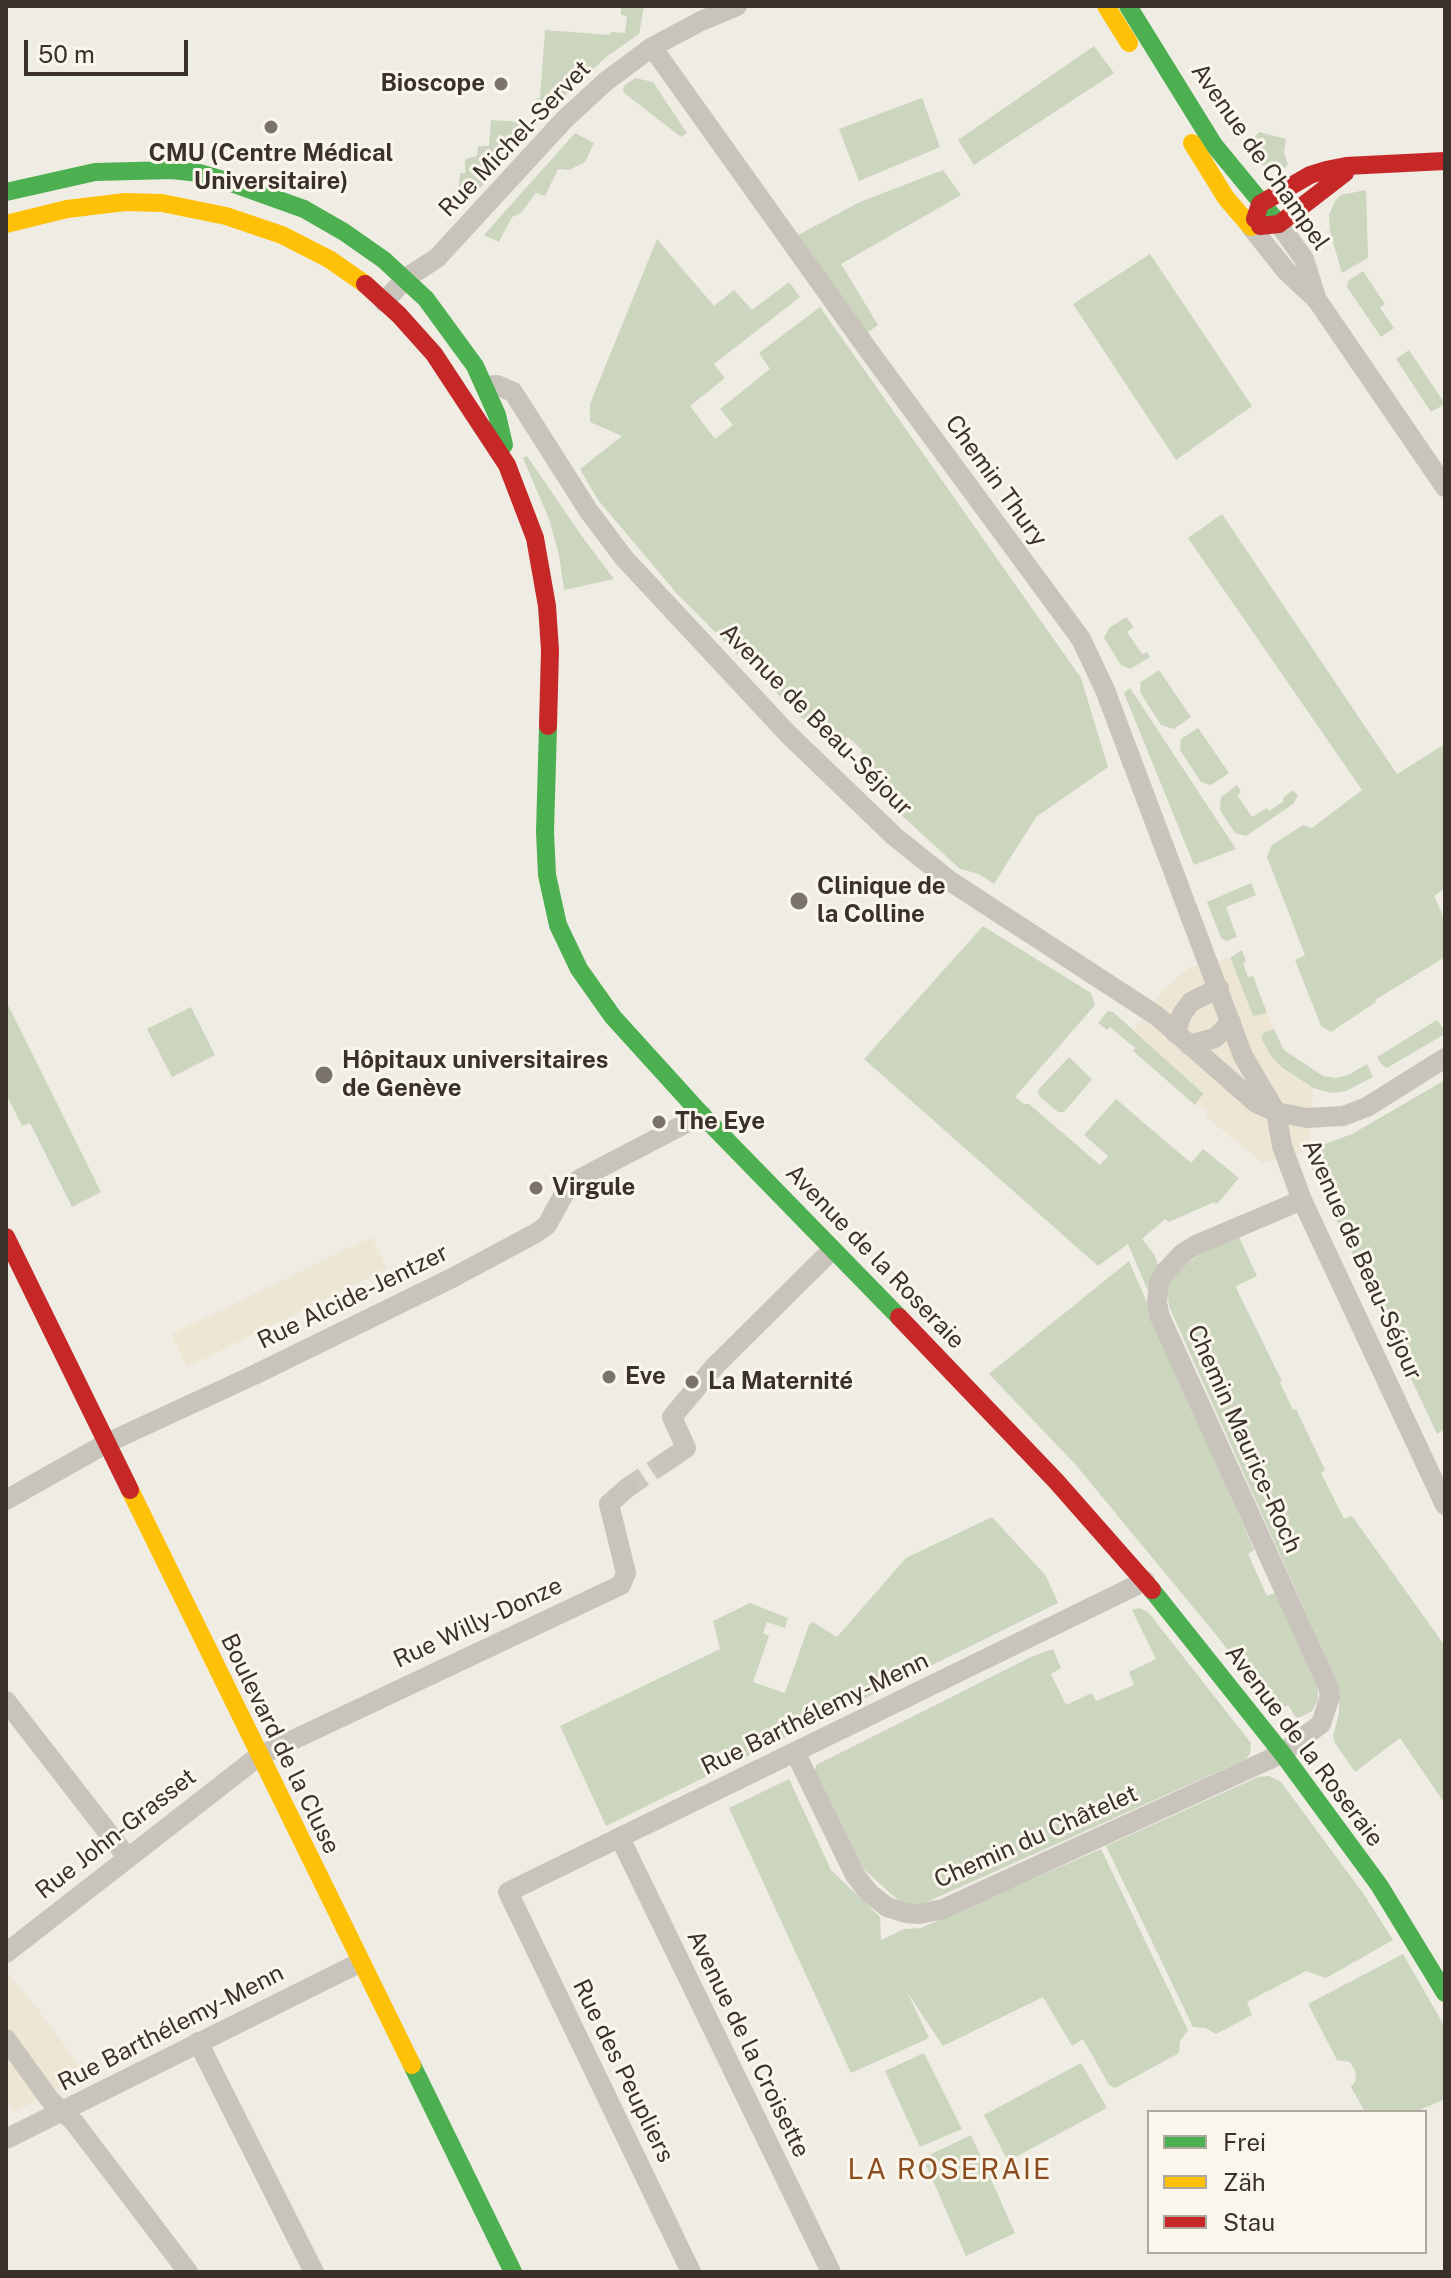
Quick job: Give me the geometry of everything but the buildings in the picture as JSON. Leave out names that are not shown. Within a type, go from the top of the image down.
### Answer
[{"type":"main road","points":[[1106,6],[1136,54]]},
{"type":"main road","name":"Avenue de Champel","points":[[1128,6],[1214,145],[1279,224]]},
{"type":"main road","name":"Avenue de Champel","points":[[1182,129],[1226,198],[1251,227]]},
{"type":"main road","points":[[1359,166],[1336,178],[1279,224],[1251,227],[1260,204],[1310,175],[1359,166],[1445,161]]},
{"type":"main road","name":"Avenue de la Roseraie","points":[[6,192],[95,172],[145,169],[199,173],[253,189],[304,209],[356,239],[406,278],[450,330],[475,366],[497,415],[507,465],[535,538],[547,606],[550,676],[545,856],[553,908],[572,957],[597,996],[702,1115],[1001,1422],[1145,1581],[1282,1753],[1379,1885],[1445,1993]]},
{"type":"main road","name":"Avenue de la Roseraie","points":[[6,224],[101,204],[162,203],[194,208],[273,231],[311,249],[345,271],[417,333],[451,377],[507,465]]},
{"type":"main road","points":[[451,377],[485,386]]},
{"type":"main road","name":"Boulevard de la Cluse","points":[[6,1237],[513,2272]]},
{"type":"street","name":"Rue Michel-Servet","points":[[384,302],[406,278],[437,258],[581,103],[623,67],[652,47],[737,6]]},
{"type":"street","name":"Chemin Thury","points":[[652,47],[1081,639],[1105,690],[1231,1022]]},
{"type":"street","name":"Avenue de Champel","points":[[1279,224],[1304,259],[1317,300]]},
{"type":"street","name":"Avenue de Champel","points":[[1251,227],[1287,272],[1317,300],[1445,487]]},
{"type":"street","name":"Avenue de Beau-Séjour","points":[[485,386],[497,385],[513,392],[588,510],[624,558],[788,734],[894,836],[950,881],[1157,1016],[1238,1089],[1256,1103],[1276,1112]]},
{"type":"street","points":[[1219,988],[1191,1002],[1182,1014],[1182,1039],[1215,1038],[1231,1022]]},
{"type":"street","name":"Avenue de Beau-Séjour","points":[[1231,1022],[1243,1056],[1276,1112],[1282,1146],[1302,1200],[1436,1467],[1445,1505]]},
{"type":"street","points":[[1276,1112],[1307,1118],[1343,1116],[1367,1107],[1445,1058]]},
{"type":"street","name":"Rue Alcide-Jentzer","points":[[6,1500],[107,1443],[452,1278],[536,1233],[547,1225],[565,1192],[581,1178],[702,1115]]},
{"type":"street","name":"Chemin Maurice-Roch","points":[[1282,1753],[1321,1724],[1328,1705],[1328,1686],[1160,1317],[1157,1303],[1159,1283],[1183,1253],[1302,1200]]},
{"type":"street","points":[[664,1463],[686,1448],[672,1417],[715,1366],[832,1250]]},
{"type":"street","name":"Rue Willy-Donze","points":[[259,1756],[621,1585],[626,1573],[609,1504],[627,1488]]},
{"type":"street","name":"Rue Barthélemy-Menn","points":[[508,1892],[1145,1581]]},
{"type":"street","points":[[6,1701],[127,1857]]},
{"type":"street","name":"Chemin du Châtelet","points":[[795,1752],[855,1875],[869,1893],[887,1907],[919,1914],[943,1909],[1282,1753]]},
{"type":"street","name":"Rue John-Grasset","points":[[6,1953],[259,1756]]},
{"type":"street","name":"Avenue de la Croisette","points":[[620,1838],[831,2272]]},
{"type":"street","name":"Rue des Peupliers","points":[[508,1892],[691,2272]]},
{"type":"street","name":"Rue Barthélemy-Menn","points":[[6,2139],[359,1963]]},
{"type":"street","points":[[6,2039],[62,2112],[74,2122],[188,2272]]},
{"type":"street","points":[[198,2042],[314,2272]]},
{"type":"green space","points":[[621,6],[644,6],[639,34],[606,57],[550,110],[535,110],[537,98],[540,98],[545,30],[610,35],[611,32],[625,33],[627,16],[621,15]]},
{"type":"green space","points":[[1094,46],[1114,73],[974,165],[958,140]]},
{"type":"green space","points":[[635,78],[653,82],[687,133],[681,137],[623,92],[624,86]]},
{"type":"green space","points":[[922,98],[940,147],[859,181],[839,129]]},
{"type":"green space","points":[[491,120],[534,123],[533,128],[465,205],[452,205],[454,190],[459,187],[460,173],[465,173],[465,159],[477,156],[478,146],[489,146]]},
{"type":"green space","points":[[1259,132],[1286,139],[1284,153],[1288,164],[1285,168],[1257,163],[1257,151],[1252,140]]},
{"type":"green space","points":[[575,133],[594,143],[585,162],[569,170],[558,169],[545,196],[536,193],[521,213],[512,217],[499,242],[484,235]]},
{"type":"green space","points":[[943,170],[961,195],[841,264],[878,325],[863,336],[798,235],[860,202]]},
{"type":"green space","points":[[1366,190],[1368,258],[1342,273],[1330,232],[1329,215],[1341,195]]},
{"type":"green space","points":[[657,239],[714,306],[734,290],[752,310],[789,282],[800,297],[714,364],[725,378],[690,406],[715,439],[733,425],[720,409],[770,369],[759,353],[820,307],[1081,678],[1108,767],[1036,817],[994,884],[979,874],[960,869],[858,775],[862,750],[848,737],[838,746],[830,746],[679,596],[598,500],[580,469],[622,436],[590,422],[590,404]]},
{"type":"green space","points":[[1150,254],[1252,406],[1176,460],[1073,304]]},
{"type":"green space","points":[[1363,271],[1385,304],[1380,308],[1394,328],[1381,337],[1347,287],[1348,281]]},
{"type":"green space","points":[[1409,350],[1445,404],[1431,412],[1396,359]]},
{"type":"green space","points":[[527,456],[614,579],[564,590],[559,555],[549,519],[523,458]]},
{"type":"green space","points":[[1222,514],[1397,774],[1445,744],[1445,888],[1434,896],[1445,920],[1445,957],[1375,1000],[1331,1032],[1321,1026],[1295,960],[1305,955],[1267,857],[1272,845],[1303,825],[1312,828],[1362,790],[1188,538]]},
{"type":"green space","points":[[1126,617],[1134,627],[1127,632],[1142,654],[1147,652],[1150,657],[1130,669],[1121,665],[1104,638],[1109,628]]},
{"type":"green space","points":[[1159,670],[1191,717],[1174,729],[1161,725],[1140,692],[1141,682]]},
{"type":"green space","points":[[1130,688],[1236,849],[1194,865],[1124,693]]},
{"type":"green space","points":[[1198,728],[1229,773],[1211,785],[1201,782],[1180,750],[1181,739]]},
{"type":"green space","points":[[1237,785],[1241,792],[1237,795],[1252,817],[1267,808],[1269,811],[1293,790],[1298,796],[1293,804],[1246,836],[1235,833],[1220,810],[1221,797]]},
{"type":"green space","points":[[1251,883],[1256,895],[1226,907],[1237,937],[1227,941],[1221,938],[1207,902]]},
{"type":"green space","points":[[983,926],[1091,993],[1095,1005],[1015,1097],[1029,1104],[1100,1165],[1108,1156],[1084,1135],[1116,1099],[1191,1163],[1203,1149],[1239,1178],[1217,1204],[1214,1202],[1169,1222],[1165,1219],[1142,1239],[1158,1264],[1148,1291],[1128,1244],[1098,1266],[864,1059]]},
{"type":"green space","points":[[1242,950],[1248,977],[1253,976],[1267,1013],[1259,1016],[1253,1016],[1230,958]]},
{"type":"green space","points":[[6,1001],[101,1192],[72,1207],[30,1123],[22,1126],[6,1094]]},
{"type":"green space","points":[[191,1007],[215,1055],[172,1077],[147,1029]]},
{"type":"green space","points":[[1108,1011],[1113,1012],[1204,1094],[1195,1105],[1133,1051],[1135,1048],[1110,1027],[1107,1030],[1098,1023]]},
{"type":"green space","points":[[1437,1020],[1444,1030],[1443,1035],[1387,1068],[1382,1065],[1377,1057]]},
{"type":"green space","points":[[1274,1029],[1284,1050],[1323,1076],[1336,1078],[1348,1075],[1367,1064],[1373,1077],[1346,1091],[1331,1093],[1313,1088],[1281,1067],[1270,1055],[1261,1038],[1264,1032]]},
{"type":"green space","points":[[1069,1057],[1092,1079],[1064,1112],[1058,1112],[1039,1096],[1038,1090]]},
{"type":"green space","points":[[1445,1080],[1445,1429],[1437,1434],[1307,1157],[1309,1150],[1352,1134]]},
{"type":"green space","points":[[1238,1235],[1257,1276],[1236,1286],[1238,1292],[1293,1410],[1296,1409],[1325,1470],[1321,1473],[1344,1519],[1352,1516],[1445,1646],[1445,1804],[1400,1738],[1355,1772],[1335,1743],[1333,1736],[1339,1713],[1336,1680],[1169,1306],[1167,1286],[1178,1269]]},
{"type":"green space","points":[[1129,1261],[1254,1550],[1248,1554],[1267,1596],[1275,1593],[1318,1687],[1318,1700],[1312,1711],[1297,1719],[1288,1705],[1275,1712],[1217,1636],[1075,1464],[989,1374]]},
{"type":"green space","points":[[992,1517],[1046,1576],[1058,1603],[606,1826],[560,1726],[720,1649],[713,1621],[750,1603],[788,1618],[785,1628],[767,1622],[763,1633],[769,1636],[753,1682],[785,1693],[809,1625],[813,1622],[837,1637],[906,1558]]},
{"type":"green space","points":[[1139,1608],[1148,1612],[1251,1743],[1246,1759],[918,1906],[898,1900],[858,1864],[814,1777],[816,1765],[1031,1657],[1053,1649],[1061,1668],[1051,1674],[1066,1705],[1092,1693],[1096,1701],[1134,1685],[1129,1672],[1156,1659],[1132,1610]]},
{"type":"green space","points":[[1269,1776],[1281,1782],[1365,1896],[1393,1940],[1326,1978],[1306,1971],[1247,2002],[1252,2015],[1216,2034],[1205,2028],[1193,2027],[1106,1846],[1258,1777]]},
{"type":"green space","points":[[789,1779],[831,1870],[880,1917],[881,1940],[904,1929],[921,1928],[1101,1849],[1188,2030],[1180,2041],[1179,2053],[1115,2088],[1109,2085],[1083,2039],[1072,2046],[1043,1997],[943,2046],[907,1992],[929,2038],[851,2073],[729,1808]]},
{"type":"green space","points":[[1403,1954],[1445,2027],[1445,2099],[1420,2110],[1364,2110],[1351,2087],[1356,2080],[1355,2070],[1350,2062],[1337,2060],[1308,2004]]},
{"type":"green space","points":[[924,2053],[962,2129],[920,2147],[885,2071]]},
{"type":"green space","points":[[1081,2063],[1107,2108],[1008,2161],[984,2115]]},
{"type":"green space","points":[[971,2135],[1015,2233],[966,2256],[923,2158]]},
{"type":"shaded area","points":[[1230,958],[1253,1016],[1267,1013],[1274,1029],[1264,1032],[1261,1038],[1270,1055],[1281,1067],[1313,1088],[1309,1150],[1263,1163],[1205,1116],[1208,1112],[1196,1103],[1204,1093],[1134,1031],[1163,990],[1190,967]]},
{"type":"shaded area","points":[[372,1237],[387,1269],[187,1367],[171,1334]]},
{"type":"shaded area","points":[[6,1971],[87,2076],[14,2112],[6,2101]]},
{"type":"tunnel","points":[[627,1488],[664,1463]]},
{"type":"traffic: fast","points":[[1128,6],[1214,145],[1279,224]]},
{"type":"traffic: fast","points":[[6,192],[95,172],[172,170],[223,180],[304,209],[384,260],[426,299],[475,366],[497,415],[504,445]]},
{"type":"traffic: fast","points":[[548,726],[547,875],[558,925],[579,969],[613,1017],[702,1115],[899,1317]]},
{"type":"traffic: fast","points":[[1152,1590],[1282,1753],[1379,1885],[1445,1993]]},
{"type":"traffic: fast","points":[[412,2065],[513,2272]]},
{"type":"traffic: slow","points":[[1106,6],[1129,43]]},
{"type":"traffic: slow","points":[[1192,143],[1226,198],[1251,227]]},
{"type":"traffic: slow","points":[[6,224],[67,209],[125,202],[162,203],[226,216],[282,235],[329,259],[365,284]]},
{"type":"traffic: slow","points":[[130,1490],[412,2065]]},
{"type":"traffic: jam","points":[[1255,219],[1260,204],[1310,175],[1326,170],[1346,166],[1445,161]]},
{"type":"traffic: jam","points":[[1260,226],[1279,224],[1345,173]]},
{"type":"traffic: jam","points":[[365,284],[399,315],[434,354],[507,465],[535,538],[547,606],[550,650],[548,726]]},
{"type":"traffic: jam","points":[[6,1237],[130,1490]]},
{"type":"traffic: jam","points":[[899,1317],[1056,1481],[1152,1590]]},
{"type":"place","name":"Bioscope","points":[[501,84]]},
{"type":"place","name":"CMU (Centre Médical Universitaire)","points":[[271,127]]},
{"type":"place","name":"Clinique de la Colline","points":[[799,901]]},
{"type":"place","name":"Hôpitaux universitaires de Genève","points":[[324,1075]]},
{"type":"place","name":"The Eye","points":[[659,1122]]},
{"type":"place","name":"Virgule","points":[[536,1188]]},
{"type":"place","name":"Eve","points":[[609,1377]]},
{"type":"place","name":"La Maternité","points":[[692,1382]]},
{"type":"district","name":"LA ROSERAIE","points":[[950,2170]]}]
